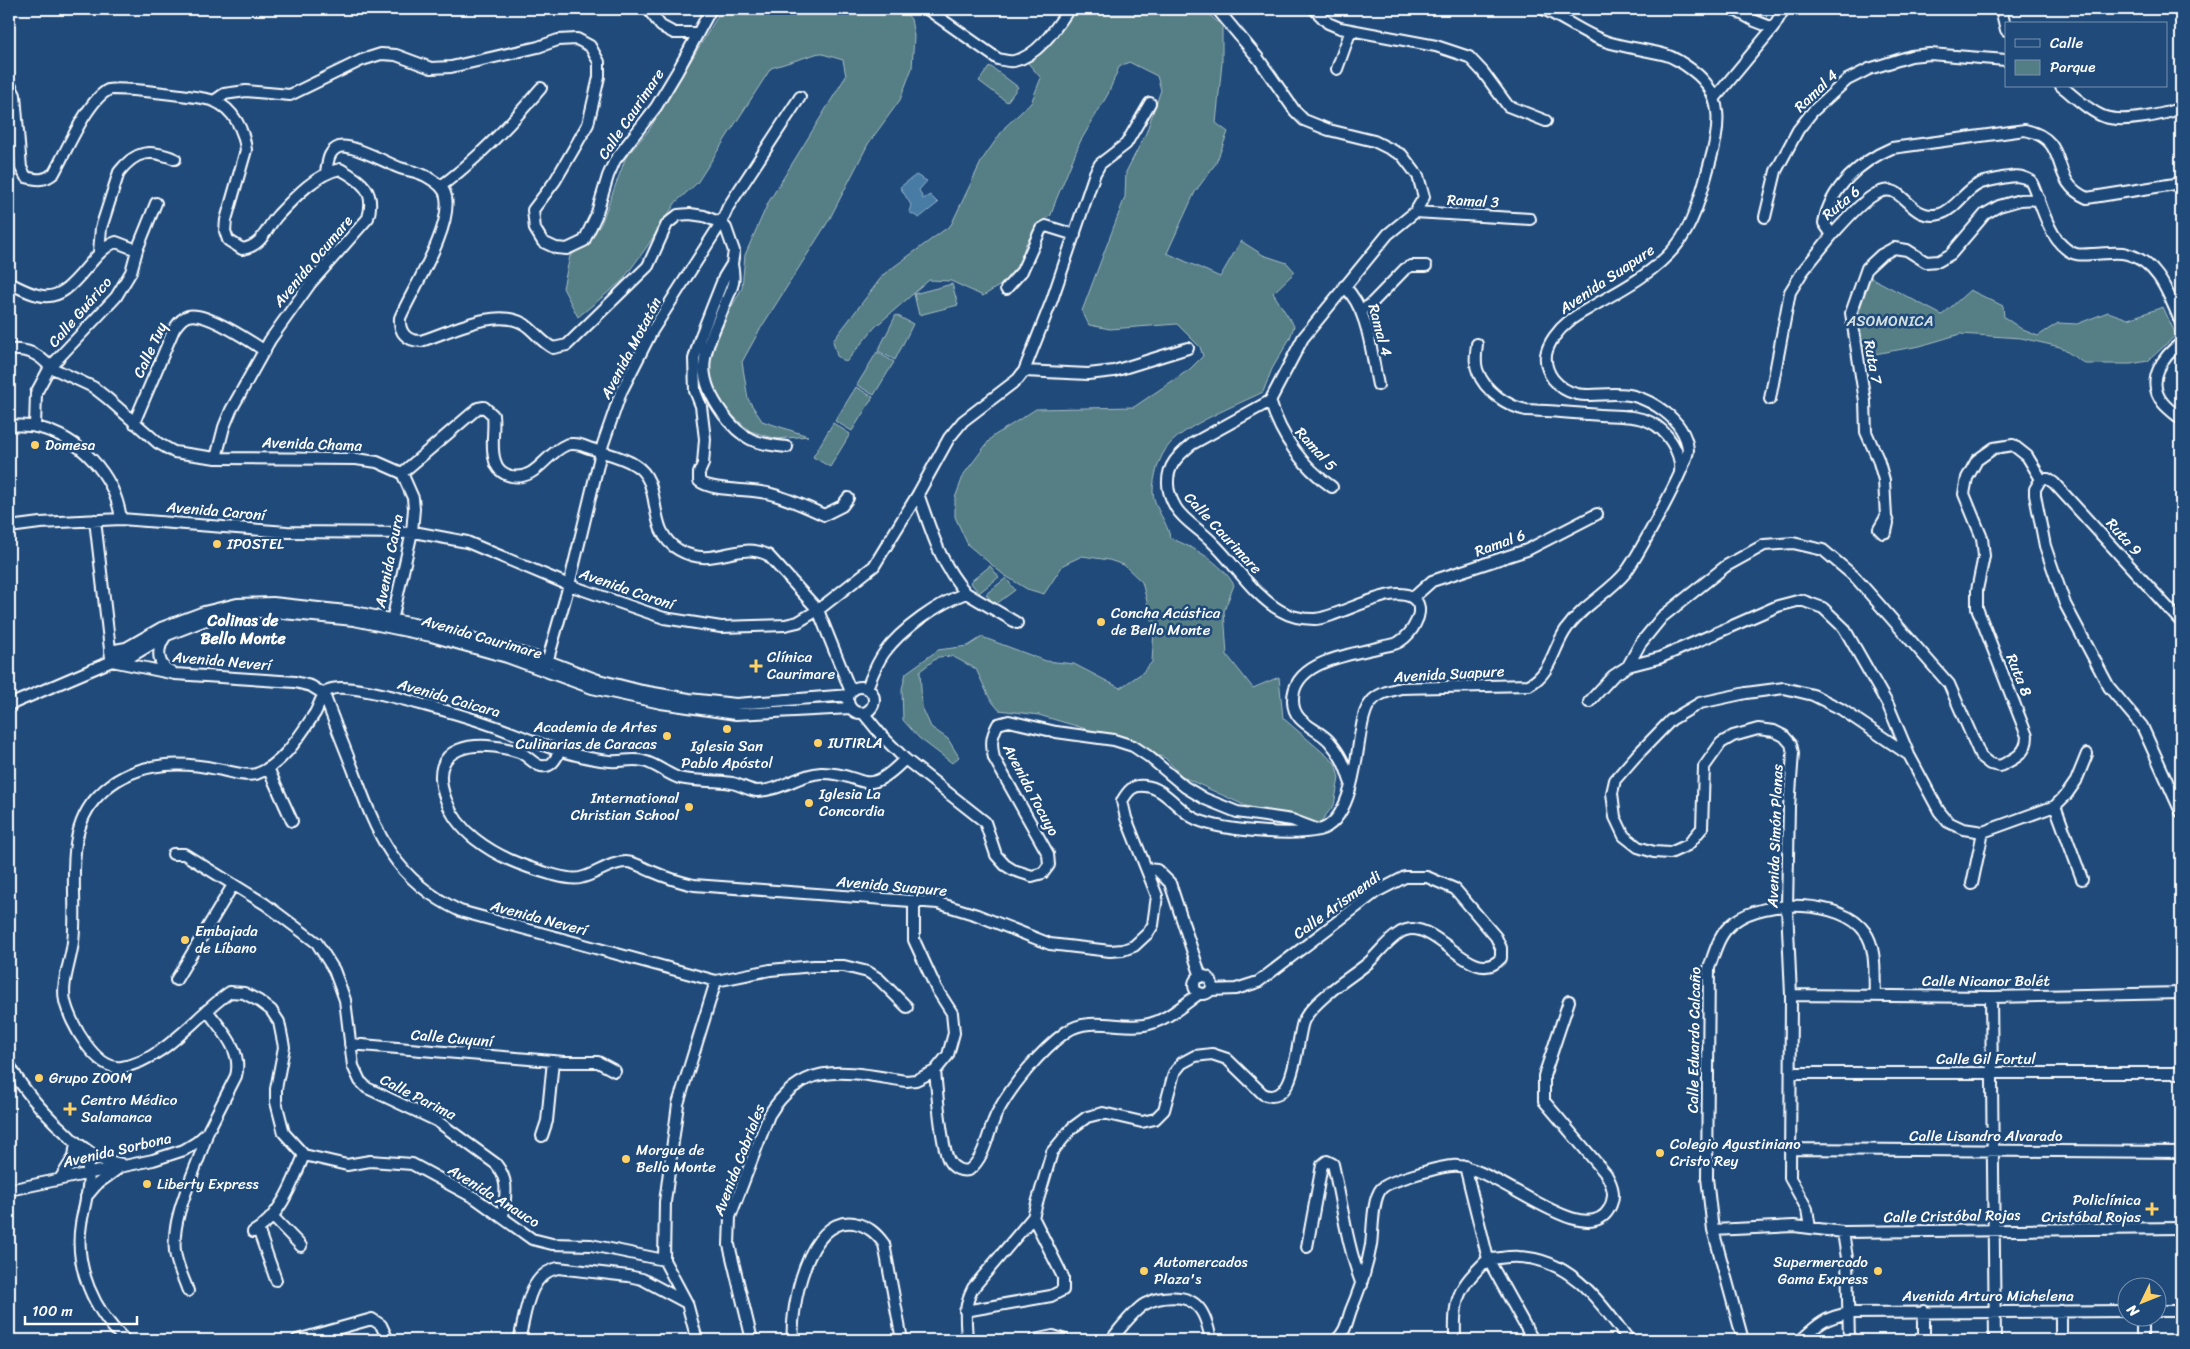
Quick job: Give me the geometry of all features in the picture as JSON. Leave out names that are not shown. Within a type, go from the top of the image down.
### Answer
[{"type":"street","points":[[648,9],[661,26],[674,33],[697,33]]},
{"type":"street","name":"Calle Caurimare","points":[[214,101],[224,94],[246,91],[290,96],[362,60],[381,54],[396,55],[431,68],[451,67],[538,48],[558,40],[576,39],[590,46],[599,62],[599,77],[588,124],[555,181],[533,210],[535,229],[543,242],[556,248],[567,249],[584,241],[596,216],[615,160],[647,120],[677,72],[710,9]]},
{"type":"street","points":[[927,9],[998,59],[1012,62],[1022,59],[1034,51],[1069,9]]},
{"type":"street","points":[[1218,9],[1258,58],[1295,111],[1304,120],[1330,130],[1374,141],[1402,155],[1412,167],[1423,188],[1424,198],[1415,212],[1388,234],[1303,338],[1270,401]]},
{"type":"street","points":[[1314,9],[1328,23],[1351,30],[1436,46],[1469,57],[1483,72],[1508,106],[1546,121]]},
{"type":"street","points":[[1543,9],[1609,43],[1677,59],[1703,80],[1715,98],[1773,28],[1784,9]]},
{"type":"street","points":[[1733,9],[1773,28]]},
{"type":"street","points":[[2001,9],[2005,26]]},
{"type":"street","points":[[1337,69],[1351,30]]},
{"type":"street","name":"Ramal 4","points":[[1765,217],[1776,172],[1798,130],[1813,111],[1847,80],[1869,70],[1911,56],[1930,54],[2005,60]]},
{"type":"street","points":[[9,83],[15,95],[21,168],[26,177],[37,180],[48,178],[54,173],[95,100],[107,90],[114,88],[130,89],[214,101],[236,120],[242,128],[245,139],[246,150],[226,220],[225,232],[228,240],[242,249],[255,246],[277,216],[326,172],[329,155],[341,146],[352,148],[402,169],[427,176],[441,186],[446,197],[444,225],[400,318],[400,327],[404,336],[413,341],[420,341],[501,316],[514,319],[526,325],[544,344],[553,348],[567,345],[648,266],[667,224],[678,215],[704,216],[720,223],[730,236],[734,251],[732,264],[735,279],[704,358],[705,378],[716,405],[726,418],[747,438],[761,444],[788,447]]},
{"type":"street","points":[[441,186],[466,167],[513,122],[542,88]]},
{"type":"street","points":[[2064,88],[2104,117],[2115,119],[2143,117],[2181,108]]},
{"type":"street","name":"Avenida Motatán","points":[[546,665],[569,585],[601,452],[621,392],[652,331],[720,223],[728,207],[800,97]]},
{"type":"street","name":"Avenida Suapure","points":[[560,751],[555,761],[548,766],[540,766],[522,753],[496,745],[467,746],[452,753],[445,758],[440,774],[440,784],[450,813],[465,831],[494,853],[518,865],[565,878],[579,878],[615,864],[626,862],[680,882],[694,885],[938,903],[959,908],[1050,944],[1110,951],[1123,950],[1142,940],[1153,925],[1157,901],[1155,888],[1126,818],[1122,801],[1128,791],[1135,786],[1153,787],[1193,818],[1230,827],[1271,833],[1319,830],[1330,825],[1346,802],[1366,710],[1370,702],[1385,692],[1401,688],[1529,685],[1538,681],[1546,671],[1566,629],[1583,610],[1609,590],[1627,570],[1680,477],[1687,459],[1686,441],[1682,431],[1666,412],[1633,396],[1608,393],[1581,396],[1561,388],[1548,372],[1546,354],[1554,337],[1569,321],[1647,272],[1669,254],[1683,236],[1701,194],[1713,150],[1717,122],[1715,98]]},
{"type":"street","points":[[1150,104],[1129,140],[1118,152],[1100,164],[1095,173],[1052,300],[1024,371],[1088,374],[1114,371],[1188,348]]},
{"type":"street","name":"Ruta 6","points":[[2181,183],[2086,198],[2077,194],[2069,187],[2055,151],[2048,139],[2038,133],[2025,130],[1906,146],[1881,153],[1857,168],[1848,178],[1835,195],[1826,212],[1824,223],[1832,235],[1872,196],[1881,191],[1890,190],[1900,195],[1918,212],[1929,216],[1943,214],[1979,184],[2016,175],[2031,181],[2055,238],[2075,255],[2126,253],[2140,258],[2151,266],[2159,277],[2181,323]]},
{"type":"street","points":[[99,252],[101,228],[119,172],[140,154],[151,152],[176,159]]},
{"type":"street","name":"Avenida Ocumare","points":[[216,458],[231,410],[282,322],[310,284],[368,218],[371,208],[370,197],[359,180],[340,169],[326,172]]},
{"type":"street","name":"Ruta 7","points":[[1886,517],[1884,480],[1878,459],[1866,432],[1865,401],[1850,313],[1867,268],[1881,255],[1894,248],[1907,250],[1926,262],[1939,261],[1951,254],[1985,214],[1998,206],[2020,200],[2039,199]]},
{"type":"street","points":[[137,250],[156,202]]},
{"type":"street","name":"Ramal 3","points":[[1415,212],[1530,219]]},
{"type":"street","points":[[1006,289],[1022,271],[1041,229],[1046,226],[1075,235]]},
{"type":"street","points":[[1770,399],[1790,292],[1802,271],[1832,235]]},
{"type":"street","name":"Calle Guárico","points":[[9,283],[38,296],[48,297],[57,294],[83,275],[105,246],[116,242],[137,250],[131,272],[116,297],[50,367]]},
{"type":"street","points":[[732,264],[724,277],[703,329],[694,359],[695,391],[701,406],[706,439],[703,464],[699,473],[700,482],[711,488],[744,489],[769,493],[800,503],[824,515],[842,506],[848,498]]},
{"type":"street","points":[[1361,310],[1370,305],[1406,269],[1411,266],[1426,266]]},
{"type":"street","name":"Ramal 4","points":[[1344,286],[1354,296],[1361,310],[1378,386]]},
{"type":"street","name":"Calle Tuy","points":[[134,423],[174,329],[180,321],[188,316],[201,316],[252,342],[265,351]]},
{"type":"street","points":[[2181,343],[2162,360],[2156,374],[2157,392],[2163,403],[2181,419]]},
{"type":"street","points":[[1477,344],[1477,371],[1487,386],[1512,407],[1526,410],[1631,417],[1650,422],[1666,435],[1677,450],[1681,466],[1680,477]]},
{"type":"street","name":"Avenida Chama","points":[[9,350],[30,351],[42,356],[50,367],[93,387],[158,443],[174,452],[216,458],[356,459],[377,462],[402,473]]},
{"type":"street","points":[[35,427],[36,392],[50,367]]},
{"type":"street","name":"Avenida Caroní","points":[[9,528],[121,519],[287,532],[412,532],[467,542],[569,585],[646,613],[677,622],[748,627],[785,625],[798,622],[818,610],[874,566],[918,494],[949,438],[963,421],[1018,380],[1024,371]]},
{"type":"street","name":"Calle Caurimare","points":[[1270,401],[1204,436],[1181,453],[1168,472],[1169,491],[1177,509],[1228,557],[1258,594],[1280,611],[1292,616],[1316,619],[1392,593],[1405,593],[1414,597]]},
{"type":"street","name":"Ramal 5","points":[[1270,401],[1276,420],[1293,448],[1313,471],[1332,487]]},
{"type":"street","points":[[402,473],[478,408],[484,407],[493,415],[495,461],[499,469],[506,474],[525,476],[565,446],[572,444],[636,465],[650,482],[660,528],[668,543],[693,556],[705,558],[716,558],[747,549],[759,550],[768,555],[818,610],[850,693],[848,700],[851,708],[864,714],[872,709],[875,700],[874,695],[868,688],[858,687],[850,693]]},
{"type":"street","points":[[9,425],[35,427],[68,440],[94,461],[112,486],[118,502],[121,519]]},
{"type":"street","name":"Ruta 8","points":[[1589,702],[1613,676],[1628,666],[1640,644],[1662,618],[1726,566],[1764,545],[1793,544],[1823,550],[1855,577],[1949,684],[1981,757],[1990,764],[2000,766],[2020,756],[2027,745],[2027,736],[1977,608],[1977,590],[1984,556],[1982,538],[1964,494],[1967,478],[1977,460],[1994,448],[2013,445],[2027,456],[2042,479]]},
{"type":"street","name":"Avenida Caura","points":[[392,624],[412,532],[414,510],[413,498],[402,473]]},
{"type":"street","points":[[2042,479],[2035,489],[2035,494],[2045,546],[2065,604],[2109,687],[2142,726],[2181,812]]},
{"type":"street","name":"Ruta 9","points":[[2042,479],[2048,479],[2054,483],[2181,622]]},
{"type":"street","points":[[918,494],[937,549],[946,567],[966,593],[1017,623]]},
{"type":"street","name":"Ramal 6","points":[[1414,597],[1432,581],[1527,550],[1597,514]]},
{"type":"street","points":[[9,705],[111,656],[95,520]]},
{"type":"street","points":[[868,688],[874,670],[885,652],[900,637],[917,622],[966,593]]},
{"type":"street","points":[[1351,784],[1346,767],[1335,747],[1327,739],[1303,723],[1296,712],[1293,703],[1293,691],[1298,680],[1320,663],[1399,642],[1412,630],[1419,618],[1419,606],[1414,597]]},
{"type":"street","points":[[1628,666],[1659,658],[1778,606],[1801,600],[1823,608],[1844,628],[1888,705],[1909,755],[1939,811],[1948,822],[1964,829],[1983,832],[2055,806],[2076,781],[2087,754]]},
{"type":"street","name":"Avenida Caurimare","points":[[111,656],[161,628],[204,612],[237,604],[273,603],[312,606],[355,612],[392,624]]},
{"type":"street","name":"Avenida Caurimare","points":[[111,656],[130,657],[167,635],[206,620],[238,612],[273,612],[392,624],[469,637],[546,665],[605,682],[642,691],[698,700],[736,704],[850,693]]},
{"type":"street","points":[[167,635],[161,643],[159,656],[166,670],[175,674]]},
{"type":"street","name":"Avenida Neverí","points":[[111,656],[175,674],[296,682],[311,686],[324,694],[380,838],[398,864],[428,893],[438,900],[472,915],[716,981]]},
{"type":"street","name":"Avenida Caurimare","points":[[546,665],[592,688],[641,700],[736,714],[851,708]]},
{"type":"street","name":"Avenida Caicara","points":[[324,694],[330,689],[349,688],[381,694],[471,718],[560,751],[608,761],[637,759],[649,762],[678,778],[735,784],[755,791],[778,788],[821,773],[862,782],[876,783],[905,760]]},
{"type":"street","name":"Avenida Simón Planas","points":[[1810,1228],[1807,1209],[1790,1178],[1791,995],[1787,907],[1789,807],[1794,754],[1791,744],[1784,736],[1774,731],[1758,729],[1733,736],[1722,743],[1704,767],[1702,828],[1688,845],[1670,853],[1654,852],[1638,847],[1624,836],[1615,817],[1612,793],[1615,780],[1671,720],[1700,703],[1746,693],[1784,688],[1813,695],[1841,709],[1909,755]]},
{"type":"street","points":[[276,1280],[255,1230],[272,1216],[304,1156],[284,1133],[276,1102],[276,1090],[284,1047],[279,1022],[271,1010],[244,993],[230,992],[173,1041],[136,1063],[123,1067],[110,1067],[88,1048],[66,1004],[64,994],[74,939],[75,869],[79,830],[90,806],[99,795],[137,770],[182,763],[247,776],[268,768],[284,753],[306,725],[317,710],[324,694]]},
{"type":"street","name":"Avenida Tocuyo","points":[[864,714],[905,760],[985,822],[996,855],[1005,865],[1012,870],[1032,876],[1044,872],[1048,866],[1048,854],[994,758],[991,745],[992,736],[998,724],[1009,721],[1056,732],[1114,740],[1133,746],[1185,787],[1205,799],[1236,812],[1292,820],[1319,830]]},
{"type":"street","points":[[268,768],[292,821]]},
{"type":"street","points":[[2055,806],[2082,879]]},
{"type":"street","points":[[1972,884],[1983,832]]},
{"type":"street","name":"Calle Parima","points":[[173,854],[184,854],[265,904],[298,928],[321,950],[334,970],[345,1000],[350,1044],[356,1074],[367,1088],[437,1121],[496,1164],[503,1173],[506,1185],[503,1217]]},
{"type":"street","points":[[1147,869],[1157,870],[1170,883],[1201,977]]},
{"type":"street","name":"Calle Arismendi","points":[[1033,1217],[1052,1152],[1072,1128],[1087,1117],[1103,1113],[1142,1122],[1155,1118],[1164,1110],[1174,1073],[1182,1063],[1195,1056],[1212,1054],[1227,1059],[1263,1094],[1271,1098],[1279,1096],[1286,1089],[1291,1078],[1304,1021],[1321,999],[1368,963],[1399,932],[1412,929],[1435,936],[1468,960],[1478,966],[1488,968],[1495,966],[1501,958],[1501,948],[1496,937],[1455,889],[1427,877],[1405,877],[1376,892],[1258,982],[1236,989],[1211,990]]},
{"type":"street","points":[[176,980],[233,885]]},
{"type":"street","points":[[914,901],[914,940],[936,988],[952,1012],[954,1023],[954,1033],[948,1054],[935,1071],[946,1154],[954,1167],[959,1170],[969,1170],[977,1161],[997,1113],[1008,1096],[1041,1055],[1067,1031],[1080,1026],[1094,1024],[1144,1025],[1160,1021],[1200,993]]},
{"type":"street","points":[[1157,901],[1177,902]]},
{"type":"street","name":"Calle Eduardo Calcaño","points":[[1743,1340],[1713,1230],[1707,1178],[1709,968],[1720,936],[1733,922],[1751,912],[1787,907],[1832,910],[1853,918],[1866,932],[1872,947],[1875,995]]},
{"type":"street","points":[[696,1340],[687,1303],[664,1260],[665,1202],[678,1104],[716,981],[770,970],[814,966],[844,966],[868,972],[879,979],[907,1007]]},
{"type":"street","points":[[1201,977],[1207,977],[1211,981],[1211,990],[1206,994],[1200,993],[1196,989],[1195,983],[1201,977]]},
{"type":"street","name":"Calle Nicanor Bolét","points":[[1791,995],[1991,997],[2181,993]]},
{"type":"street","points":[[1991,997],[1995,1340]]},
{"type":"street","points":[[1336,1340],[1344,1332],[1362,1286],[1377,1195],[1387,1183],[1452,1166],[1465,1166],[1488,1174],[1562,1217],[1584,1222],[1597,1220],[1607,1213],[1613,1202],[1613,1186],[1610,1180],[1544,1101],[1544,1076],[1569,1001]]},
{"type":"street","name":"Avenida Sorbona","points":[[9,1190],[153,1160],[184,1150],[207,1133],[239,1067],[232,1044],[207,1010]]},
{"type":"street","name":"Calle Cuyuní","points":[[350,1044],[552,1061],[598,1062],[614,1071]]},
{"type":"street","points":[[542,1136],[547,1121],[552,1061]]},
{"type":"street","points":[[9,1064],[31,1096],[76,1142],[100,1159],[124,1165]]},
{"type":"street","name":"Avenida Cabriales","points":[[752,1340],[729,1245],[730,1216],[769,1115],[791,1088],[824,1073],[844,1072],[906,1081],[916,1080],[935,1071]]},
{"type":"street","name":"Calle Gil Fortul","points":[[1791,1073],[2181,1073]]},
{"type":"street","points":[[188,1291],[175,1254],[174,1240],[179,1214],[207,1133]]},
{"type":"street","points":[[76,1142],[87,1164],[88,1173],[79,1249],[86,1278],[102,1313],[125,1340]]},
{"type":"street","points":[[60,1179],[74,1157],[76,1142]]},
{"type":"street","name":"Calle Lisandro Alvarado","points":[[1791,1149],[2181,1152]]},
{"type":"street","name":"Avenida Anauco","points":[[304,1156],[347,1165],[370,1161],[412,1164],[475,1198],[532,1239],[545,1243],[591,1245],[664,1260]]},
{"type":"street","points":[[1308,1247],[1322,1165],[1327,1161],[1333,1164],[1352,1256],[1362,1286]]},
{"type":"street","points":[[86,1197],[106,1177],[124,1165]]},
{"type":"street","points":[[1465,1166],[1488,1260],[1533,1340]]},
{"type":"street","points":[[272,1216],[301,1246]]},
{"type":"street","points":[[965,1311],[1051,1296],[1063,1290],[1063,1277],[1033,1217],[973,1288],[966,1301],[965,1311],[968,1340]]},
{"type":"street","points":[[794,1340],[793,1316],[796,1295],[811,1254],[829,1229],[838,1224],[849,1223],[864,1225],[876,1233],[884,1244],[902,1340]]},
{"type":"street","name":"Calle Cristóbal Rojas","points":[[1713,1230],[1794,1226],[1843,1232],[2181,1228]]},
{"type":"street","points":[[1843,1232],[1847,1258],[1850,1313],[1849,1340]]},
{"type":"street","points":[[1455,1340],[1454,1312],[1461,1289],[1488,1260],[1519,1257],[1542,1260],[1582,1282],[1629,1340]]},
{"type":"street","points":[[519,1340],[532,1290],[542,1274],[558,1268],[642,1279],[687,1303]]},
{"type":"street","points":[[1111,1340],[1145,1304],[1169,1297],[1184,1298],[1199,1308],[1208,1325],[1212,1340]]},
{"type":"street","points":[[1924,1311],[1924,1340]]},
{"type":"street","points":[[2061,1311],[2061,1340]]},
{"type":"street","name":"Avenida Arturo Michelena","points":[[1801,1340],[1821,1322],[1850,1313],[2118,1311]]},
{"type":"street","points":[[2168,1311],[2181,1311]]},
{"type":"street","points":[[297,1340],[372,1319],[377,1320],[381,1325],[388,1340]]},
{"type":"street","points":[[2142,1326],[2142,1340]]},
{"type":"street","points":[[1034,1340],[1053,1336],[1065,1340]]},
{"type":"green space","points":[[722,9],[902,9],[911,19],[914,36],[912,68],[900,100],[868,144],[829,220],[759,331],[742,362],[748,399],[762,421],[808,436],[777,439],[750,431],[723,407],[709,379],[709,361],[723,323],[742,288],[745,255],[768,203],[846,76],[843,60],[819,53],[771,68],[697,183],[676,202],[622,281],[578,317],[563,288],[570,256],[588,243],[601,224],[626,157],[649,130]]},
{"type":"green space","points":[[1074,9],[1203,9],[1222,26],[1222,63],[1216,123],[1228,132],[1216,163],[1195,192],[1167,253],[1220,277],[1241,241],[1263,255],[1287,263],[1295,272],[1273,293],[1294,326],[1290,338],[1272,369],[1263,392],[1200,422],[1177,437],[1165,450],[1160,461],[1155,474],[1153,492],[1170,538],[1189,546],[1215,563],[1234,585],[1224,611],[1227,655],[1253,688],[1279,677],[1283,718],[1335,763],[1339,778],[1334,805],[1319,824],[1303,818],[1246,806],[1183,777],[1165,758],[1100,733],[1039,715],[999,710],[990,699],[976,669],[952,656],[938,657],[920,671],[922,707],[931,727],[948,739],[959,757],[952,763],[919,738],[903,720],[902,689],[906,673],[938,650],[968,646],[982,637],[1046,661],[1074,664],[1120,688],[1142,673],[1152,662],[1154,629],[1142,582],[1124,565],[1109,560],[1082,556],[1063,565],[1044,594],[1027,589],[1004,575],[968,545],[955,517],[955,498],[964,474],[992,437],[1036,409],[1134,407],[1190,369],[1203,356],[1200,347],[1177,324],[1110,329],[1089,325],[1082,311],[1125,197],[1126,172],[1146,133],[1161,90],[1157,76],[1129,62],[1119,67],[1108,94],[1080,142],[1051,215],[1040,223],[1026,243],[1020,261],[1010,279],[983,296],[951,281],[929,280],[875,327],[846,362],[837,356],[833,341],[884,274],[951,225],[982,160],[1005,127],[1031,103],[1041,78],[1028,63]]},
{"type":"green space","points":[[990,66],[1018,87],[1007,102],[979,81]]},
{"type":"green space","name":"ASOMONICA","points":[[1870,277],[1942,315],[1970,290],[2003,306],[2004,317],[2023,330],[2038,336],[2058,323],[2077,324],[2108,312],[2128,319],[2163,307],[2176,335],[2148,361],[2131,364],[2085,364],[2060,347],[2021,338],[1960,334],[1920,346],[1863,356],[1859,312]]},
{"type":"green space","points":[[952,284],[958,305],[919,315],[914,294]]},
{"type":"green space","points":[[896,315],[913,324],[895,360],[878,351]]},
{"type":"green space","points":[[877,352],[894,362],[874,395],[857,385]]},
{"type":"green space","points":[[856,387],[873,397],[852,431],[835,421]]},
{"type":"green space","points":[[833,423],[850,434],[830,467],[813,457]]},
{"type":"green space","points":[[990,566],[999,577],[979,593],[970,582]]},
{"type":"green space","points":[[1006,578],[1015,590],[995,605],[986,594]]},
{"type":"water","points":[[916,175],[927,181],[919,190],[923,199],[930,195],[938,203],[919,218],[909,212],[911,205],[900,187]]},
{"type":"place","name":"Domesa","points":[[35,445]]},
{"type":"place","name":"IPOSTEL","points":[[217,544]]},
{"type":"place","name":"Concha Acústica de Bello Monte","points":[[1101,622]]},
{"type":"place","name":"Clínica Caurimare","points":[[756,666]]},
{"type":"place","name":"Iglesia San Pablo Apóstol","points":[[727,729]]},
{"type":"place","name":"Academia de Artes Culinarias de Caracas","points":[[667,736]]},
{"type":"place","name":"IUTIRLA","points":[[818,743]]},
{"type":"place","name":"Iglesia La Concordia","points":[[809,803]]},
{"type":"place","name":"International Christian School","points":[[689,807]]},
{"type":"place","name":"Embajada de Líbano","points":[[185,940]]},
{"type":"place","name":"Grupo ZOOM","points":[[39,1078]]},
{"type":"place","name":"Centro Médico Salamanca","points":[[70,1109]]},
{"type":"place","name":"Colegio Agustiniano Cristo Rey","points":[[1660,1153]]},
{"type":"place","name":"Morgue de Bello Monte","points":[[626,1159]]},
{"type":"place","name":"Liberty Express","points":[[147,1184]]},
{"type":"place","name":"Policlínica Cristóbal Rojas","points":[[2152,1209]]},
{"type":"place","name":"Automercados Plaza's","points":[[1144,1271]]},
{"type":"place","name":"Supermercado Gama Express","points":[[1878,1271]]},
{"type":"district","name":"Colinas de Bello Monte","points":[[243,629]]}]
